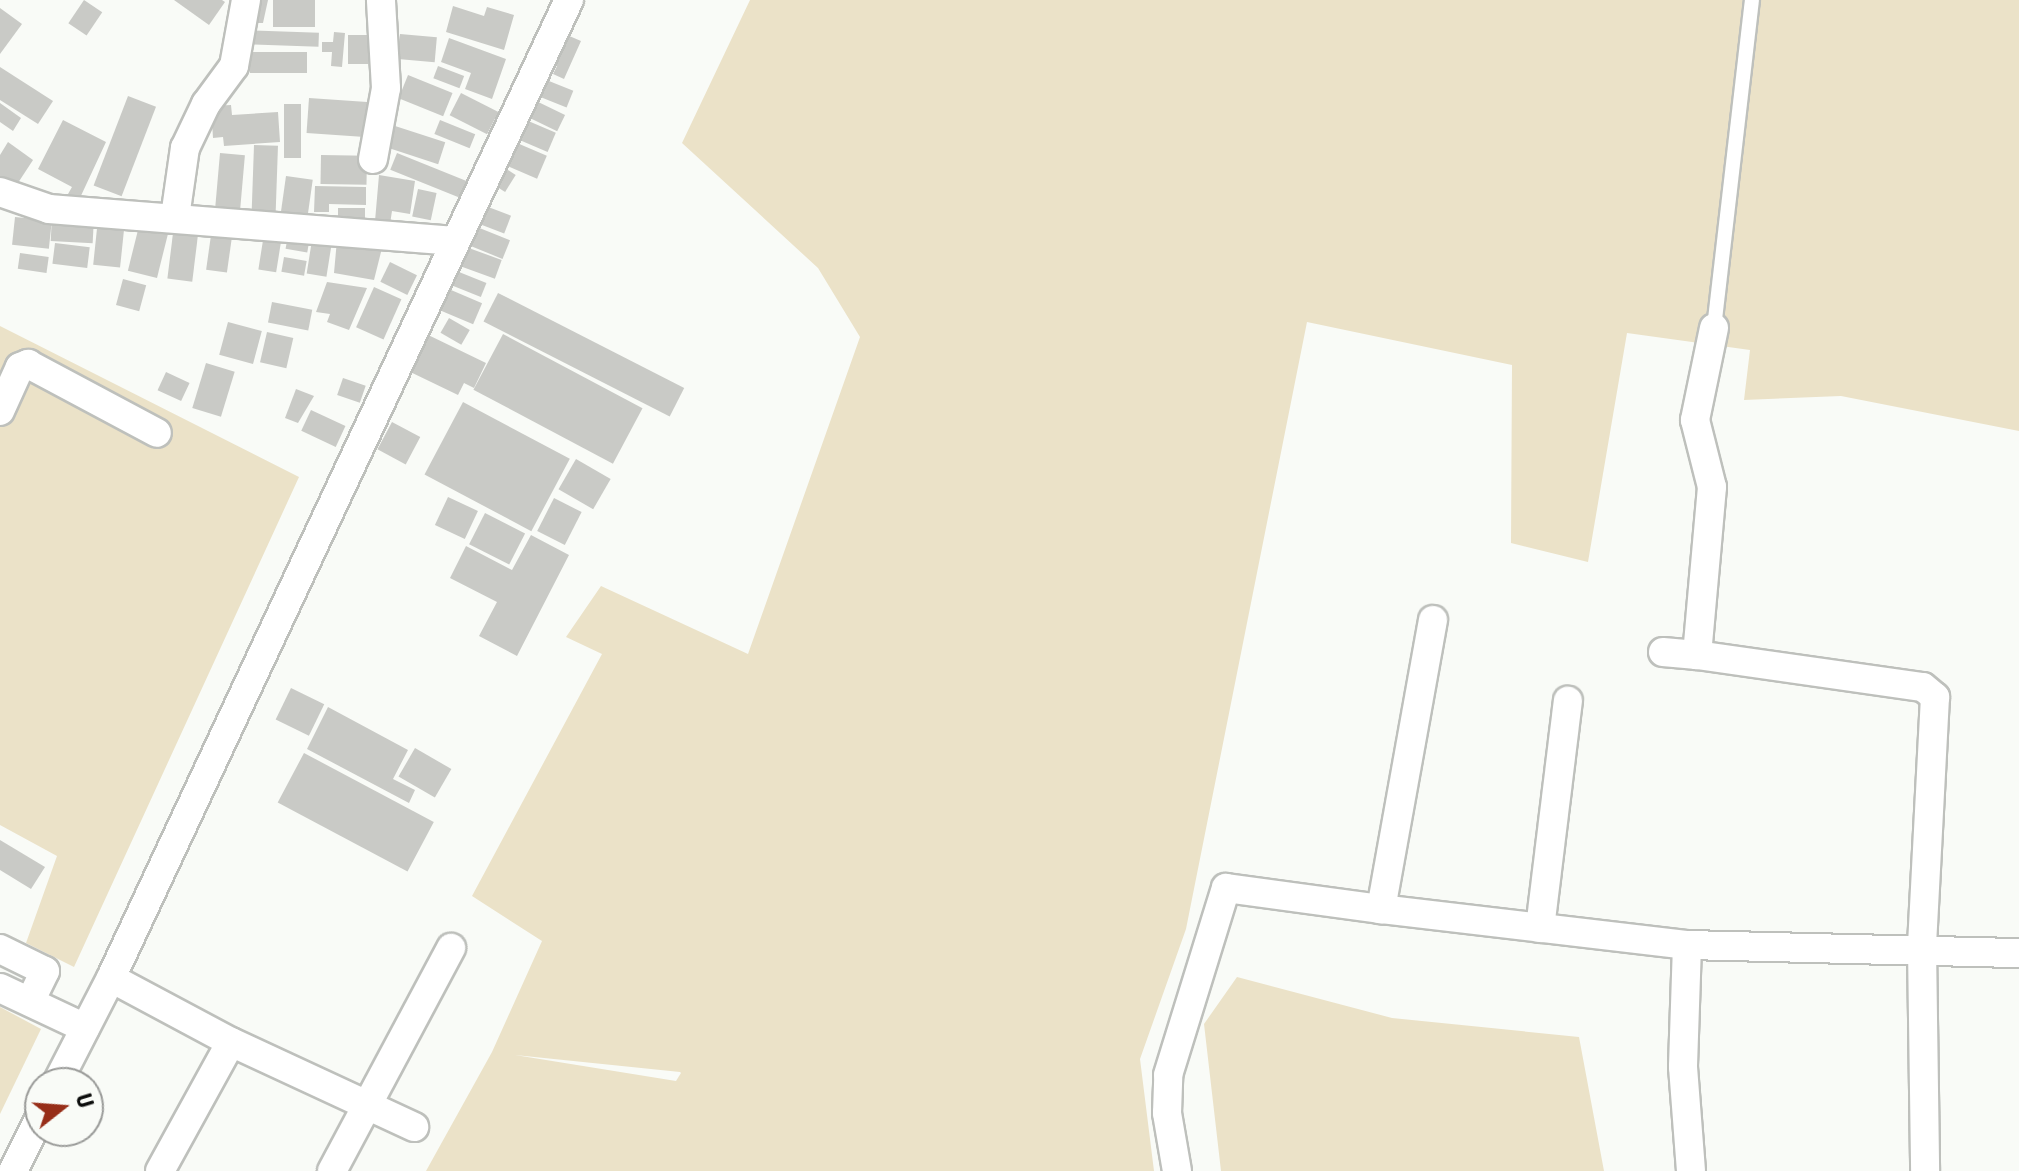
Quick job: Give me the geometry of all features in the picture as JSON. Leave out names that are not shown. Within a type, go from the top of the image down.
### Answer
[{"type":"street","points":[[175,217],[185,148],[206,104],[234,66],[246,0]]},
{"type":"street","points":[[373,159],[386,88],[381,0]]},
{"type":"street","points":[[65,1067],[111,978],[452,241],[569,0]]},
{"type":"street","points":[[0,192],[49,209],[452,241]]},
{"type":"street","points":[[1697,655],[1712,487],[1695,420],[1714,328]]},
{"type":"street","points":[[0,411],[20,367],[28,364],[157,433]]},
{"type":"street","points":[[1381,909],[1433,620]]},
{"type":"street","points":[[1663,652],[1923,687],[1935,697],[1922,947],[1925,1171]]},
{"type":"street","points":[[1540,928],[1568,701]]},
{"type":"street","points":[[1177,1171],[1167,1113],[1168,1075],[1226,888],[1687,945],[1922,947],[2019,953]]},
{"type":"street","points":[[1687,945],[1683,1067],[1691,1171]]},
{"type":"street","points":[[332,1171],[451,948]]},
{"type":"street","points":[[0,949],[45,971],[30,1002]]},
{"type":"street","points":[[111,978],[231,1042],[414,1127]]},
{"type":"street","points":[[0,988],[85,1028]]},
{"type":"street","points":[[160,1171],[231,1042]]},
{"type":"street","points":[[13,1171],[25,1147]]},
{"type":"lane","points":[[1714,328],[1752,0]]},
{"type":"shaded area","points":[[750,0],[2019,0],[2019,431],[1841,396],[1744,400],[1750,350],[1627,333],[1588,562],[1511,543],[1512,365],[1307,322],[1186,929],[1140,1059],[1154,1171],[426,1171],[492,1052],[542,941],[472,896],[602,654],[566,637],[601,586],[748,654],[860,337],[818,268],[682,143]],"holes":[[[515,1055],[680,1072],[676,1081]]]},
{"type":"shaded area","points":[[0,326],[299,477],[74,967],[26,943],[57,856],[0,825]]},
{"type":"shaded area","points":[[1237,977],[1392,1018],[1579,1037],[1604,1171],[1221,1171],[1204,1024]]},
{"type":"shaded area","points":[[0,1007],[41,1029],[0,1114]]},
{"type":"building","points":[[84,0],[102,12],[87,36],[68,23]]},
{"type":"building","points":[[174,0],[222,0],[225,2],[209,25]]},
{"type":"building","points":[[249,0],[268,0],[263,23],[249,23]]},
{"type":"building","points":[[273,0],[315,0],[315,27],[273,27]]},
{"type":"building","points":[[453,6],[484,16],[487,7],[514,15],[504,50],[446,32]]},
{"type":"building","points":[[0,8],[22,24],[0,54]]},
{"type":"building","points":[[242,30],[319,33],[318,47],[242,44]]},
{"type":"building","points":[[334,32],[345,33],[342,67],[331,66],[332,52],[322,52],[322,42],[333,42]]},
{"type":"building","points":[[560,32],[581,41],[564,79],[553,74],[557,66],[547,61]]},
{"type":"building","points":[[400,34],[437,37],[435,62],[398,59]]},
{"type":"building","points":[[348,35],[368,35],[368,64],[348,64]]},
{"type":"building","points":[[449,38],[506,59],[492,99],[465,89],[471,73],[441,62]]},
{"type":"building","points":[[250,52],[307,52],[307,73],[250,73]]},
{"type":"building","points":[[438,66],[464,76],[459,88],[433,78]]},
{"type":"building","points":[[0,67],[53,101],[38,124],[0,100]]},
{"type":"building","points":[[408,75],[453,93],[443,116],[399,98]]},
{"type":"building","points":[[539,77],[573,91],[567,108],[532,94]]},
{"type":"building","points":[[461,93],[498,112],[487,134],[450,115]]},
{"type":"building","points":[[128,96],[156,107],[122,196],[94,186]]},
{"type":"building","points":[[309,98],[371,102],[368,137],[307,133]]},
{"type":"building","points":[[530,98],[565,115],[557,131],[522,114]]},
{"type":"building","points":[[0,103],[21,118],[13,131],[0,122]]},
{"type":"building","points":[[284,104],[301,104],[301,158],[284,158]]},
{"type":"building","points":[[231,105],[232,115],[278,112],[280,142],[224,146],[223,137],[213,138],[211,106]]},
{"type":"building","points":[[519,117],[556,133],[548,152],[511,136]]},
{"type":"building","points":[[63,120],[106,142],[79,200],[68,194],[72,187],[38,169]]},
{"type":"building","points":[[440,120],[475,134],[470,148],[434,134]]},
{"type":"building","points":[[392,125],[445,142],[438,164],[385,147]]},
{"type":"building","points":[[510,140],[547,156],[537,179],[500,163]]},
{"type":"building","points":[[8,142],[33,160],[14,189],[0,179],[0,155]]},
{"type":"building","points":[[254,145],[278,146],[275,219],[251,218]]},
{"type":"building","points":[[220,153],[245,155],[239,218],[215,216]]},
{"type":"building","points":[[397,153],[470,183],[464,199],[390,170]]},
{"type":"building","points":[[321,155],[367,156],[366,185],[320,184]]},
{"type":"building","points":[[503,167],[516,175],[505,192],[492,184]]},
{"type":"building","points":[[379,175],[415,181],[410,214],[392,211],[390,224],[375,221]]},
{"type":"building","points":[[286,176],[313,180],[307,219],[280,216]]},
{"type":"building","points":[[315,186],[366,187],[366,205],[329,204],[329,212],[314,212]]},
{"type":"building","points":[[418,189],[437,193],[431,220],[412,216]]},
{"type":"building","points":[[483,205],[511,216],[504,233],[476,223]]},
{"type":"building","points":[[338,208],[365,208],[365,228],[338,228]]},
{"type":"building","points":[[52,216],[94,218],[93,243],[51,241]]},
{"type":"building","points":[[15,217],[52,221],[49,249],[12,245]]},
{"type":"building","points":[[98,219],[125,222],[120,268],[93,265]]},
{"type":"building","points":[[174,225],[199,228],[192,282],[167,279]]},
{"type":"building","points":[[472,225],[510,240],[503,259],[465,244]]},
{"type":"building","points":[[139,226],[168,233],[157,278],[128,271]]},
{"type":"building","points":[[264,234],[282,237],[276,272],[258,270]]},
{"type":"building","points":[[211,235],[232,238],[227,273],[206,270]]},
{"type":"building","points":[[288,235],[310,239],[307,253],[286,249]]},
{"type":"building","points":[[312,240],[332,243],[326,277],[307,274]]},
{"type":"building","points":[[337,240],[383,244],[374,280],[334,273]]},
{"type":"building","points":[[55,243],[90,247],[87,268],[52,264]]},
{"type":"building","points":[[466,247],[502,260],[495,279],[459,266]]},
{"type":"building","points":[[20,253],[49,257],[46,273],[18,269]]},
{"type":"building","points":[[284,257],[307,261],[304,276],[281,272]]},
{"type":"building","points":[[390,262],[417,275],[407,295],[380,282]]},
{"type":"building","points":[[454,270],[486,283],[481,297],[448,284]]},
{"type":"building","points":[[123,279],[146,285],[139,311],[116,305]]},
{"type":"building","points":[[327,282],[367,288],[349,330],[327,322],[330,314],[316,312]]},
{"type":"building","points":[[437,284],[482,303],[473,324],[428,305]]},
{"type":"building","points":[[374,287],[401,299],[384,339],[356,327]]},
{"type":"building","points":[[498,293],[684,388],[670,416],[483,322]]},
{"type":"building","points":[[272,302],[312,310],[308,330],[268,323]]},
{"type":"building","points":[[449,318],[470,330],[461,345],[440,333]]},
{"type":"building","points":[[228,322],[262,331],[253,364],[219,355]]},
{"type":"building","points":[[420,331],[486,363],[474,388],[464,383],[458,395],[402,368]]},
{"type":"building","points":[[267,332],[293,338],[286,368],[260,362]]},
{"type":"building","points":[[503,334],[643,408],[613,464],[473,390]]},
{"type":"building","points":[[206,363],[235,372],[221,417],[192,408]]},
{"type":"building","points":[[166,372],[190,383],[181,401],[158,390]]},
{"type":"building","points":[[343,378],[366,386],[360,403],[337,395]]},
{"type":"building","points":[[296,389],[314,396],[298,423],[285,418]]},
{"type":"building","points":[[463,402],[570,459],[531,531],[425,474]]},
{"type":"building","points":[[311,410],[345,426],[336,447],[301,431]]},
{"type":"building","points":[[392,422],[420,437],[406,464],[377,449]]},
{"type":"building","points":[[576,459],[611,479],[593,509],[558,489]]},
{"type":"building","points":[[448,497],[478,511],[465,539],[435,525]]},
{"type":"building","points":[[554,498],[582,512],[565,545],[537,531]]},
{"type":"building","points":[[485,513],[525,533],[509,565],[469,544]]},
{"type":"building","points":[[531,535],[569,555],[517,656],[479,636],[497,602],[450,578],[466,546],[512,570]]},
{"type":"building","points":[[291,688],[324,704],[309,736],[276,719]]},
{"type":"building","points":[[328,707],[408,750],[393,779],[415,790],[409,803],[307,749]]},
{"type":"building","points":[[415,748],[451,769],[435,798],[398,777]]},
{"type":"building","points":[[304,753],[434,822],[408,871],[278,802]]},
{"type":"building","points":[[0,840],[45,867],[31,889],[0,870]]}]
